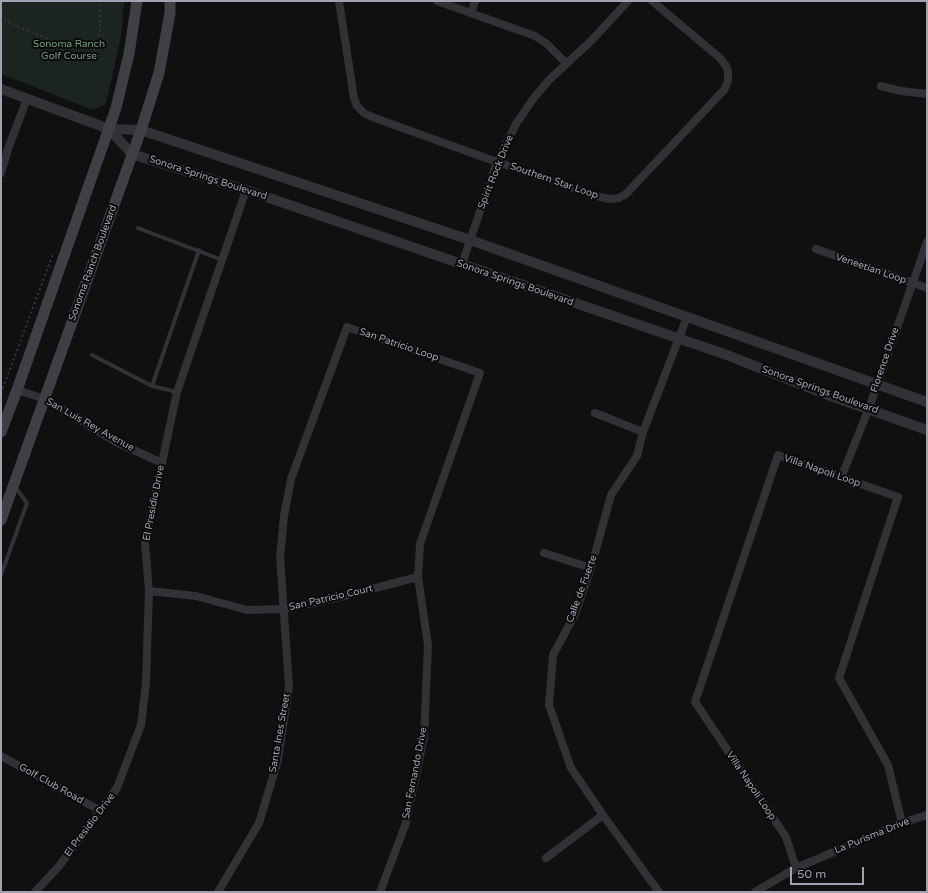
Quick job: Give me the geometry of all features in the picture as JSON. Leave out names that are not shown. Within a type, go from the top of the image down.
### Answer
[{"type":"main road","points":[[1,432],[109,129],[126,70],[137,1]]},
{"type":"main road","name":"Sonoma Ranch Boulevard","points":[[1,520],[141,130],[159,73],[170,13],[170,1]]},
{"type":"street","name":"Southern Star Loop","points":[[339,1],[354,98],[360,110],[372,117],[605,199],[615,199],[626,194],[724,90],[728,81],[728,71],[720,58],[652,1]]},
{"type":"street","points":[[437,1],[535,36],[546,43],[566,63]]},
{"type":"street","points":[[471,13],[475,1]]},
{"type":"street","name":"Spirit Rock Drive","points":[[462,264],[497,162],[521,115],[543,87],[628,1]]},
{"type":"street","points":[[881,86],[901,91],[927,94]]},
{"type":"street","name":"Sonora Springs Boulevard","points":[[1,90],[109,129],[141,130],[470,240],[927,402]]},
{"type":"street","points":[[1,172],[27,99]]},
{"type":"street","name":"Sonora Springs Boulevard","points":[[109,129],[132,154],[246,190],[679,338],[727,355],[828,395],[869,408],[927,430]]},
{"type":"street","name":"El Presidio Drive","points":[[35,892],[60,865],[117,788],[140,725],[146,683],[149,591],[145,543],[178,392],[246,190]]},
{"type":"street","name":"Florence Drive","points":[[841,478],[869,408],[927,242]]},
{"type":"street","name":"Veneetian Loop","points":[[816,249],[927,288]]},
{"type":"street","name":"Calle de Fuerte","points":[[659,892],[571,768],[549,705],[553,655],[575,614],[591,568],[611,495],[637,456],[643,432],[687,317]]},
{"type":"street","name":"San Patricio Loop","points":[[283,609],[280,557],[284,516],[290,479],[346,327],[480,373],[420,544],[418,577]]},
{"type":"street","name":"San Luis Rey Avenue","points":[[17,390],[45,399],[116,442],[162,463]]},
{"type":"street","points":[[595,413],[643,432]]},
{"type":"street","name":"Villa Napoli Loop","points":[[796,868],[786,837],[695,702],[778,455],[898,497],[839,678],[888,765],[902,823]]},
{"type":"street","points":[[544,553],[591,568]]},
{"type":"street","name":"San Patricio Court","points":[[149,591],[196,596],[247,610],[283,609],[332,599],[418,577]]},
{"type":"street","name":"San Fernando Drive","points":[[380,892],[406,823],[424,737],[428,645],[418,577]]},
{"type":"street","name":"Santa Ines Street","points":[[218,892],[259,823],[278,760],[289,686],[283,609]]},
{"type":"street","name":"Golf Club Road","points":[[1,756],[101,811]]},
{"type":"street","points":[[546,858],[603,815]]},
{"type":"street","name":"La Purisma Drive","points":[[755,892],[796,868],[902,823],[927,815]]},
{"type":"lane","points":[[138,228],[222,260]]},
{"type":"lane","points":[[152,386],[199,250]]},
{"type":"lane","points":[[92,355],[152,386],[178,392]]},
{"type":"lane","points":[[1,575],[27,503],[13,486]]},
{"type":"path","points":[[1,15],[10,23],[50,40],[66,53],[80,61],[90,55],[99,42],[101,1]]},
{"type":"path","points":[[1,393],[53,252]]},
{"type":"green space","name":"Sonoma Ranch Golf Course","points":[[1,1],[124,1],[121,36],[106,104],[93,110],[1,74]]}]
